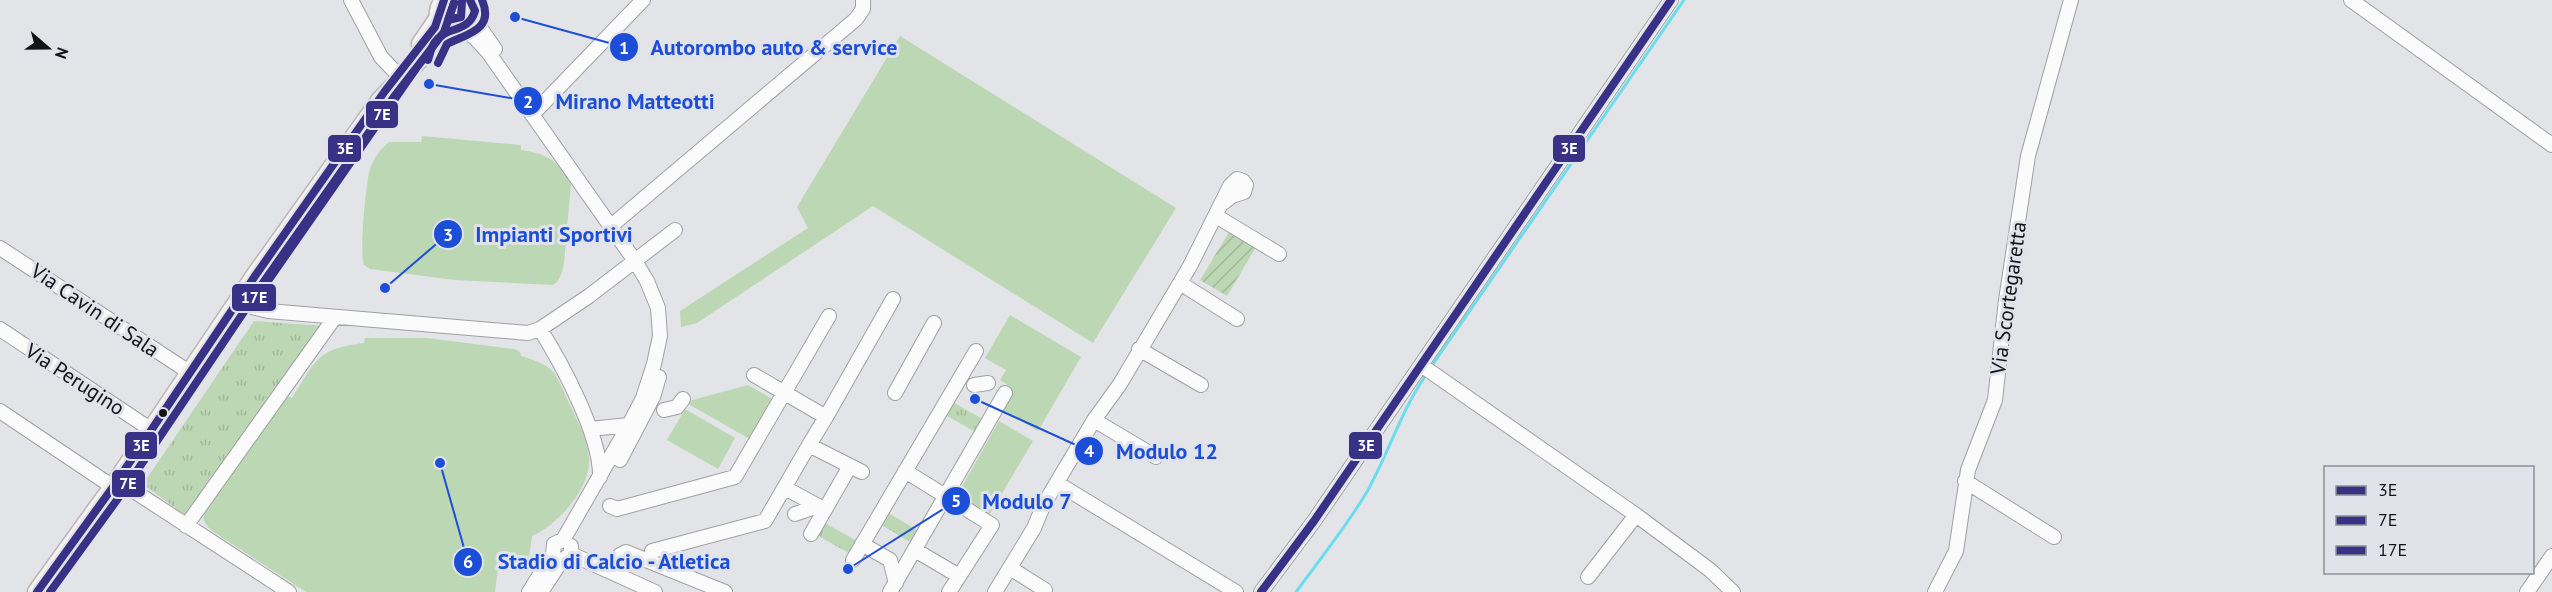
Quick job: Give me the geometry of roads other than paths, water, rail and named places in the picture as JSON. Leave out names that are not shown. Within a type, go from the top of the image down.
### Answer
[{"type":"main road","points":[[399,76],[436,40],[470,23],[472,4]]},
{"type":"main road","points":[[38,592],[115,483],[236,303],[432,30],[442,8]]},
{"type":"main road","points":[[442,8],[445,24],[457,29]]},
{"type":"street","points":[[351,0],[381,57],[399,76]]},
{"type":"street","points":[[535,112],[643,0]]},
{"type":"street","points":[[614,223],[856,19],[863,9],[862,0]]},
{"type":"street","points":[[1261,592],[1314,521],[1671,0]]},
{"type":"street","name":"Via Scortegaretta","points":[[1935,592],[1956,551],[1965,481],[1995,400],[2006,300],[2028,156],[2071,0]]},
{"type":"street","points":[[2351,0],[2552,145]]},
{"type":"street","points":[[472,4],[481,28],[535,112]]},
{"type":"street","points":[[457,29],[484,47],[535,112],[639,258],[662,293],[667,311],[669,331],[654,397],[636,433],[564,551],[529,592]]},
{"type":"street","points":[[995,592],[1094,420],[1120,384],[1180,283],[1223,204]]},
{"type":"street","points":[[1216,216],[1279,254]]},
{"type":"street","points":[[236,303],[260,310],[528,333],[540,329],[590,296],[675,230]]},
{"type":"street","name":"Via Cavin di Sala","points":[[0,248],[189,372]]},
{"type":"street","points":[[542,592],[629,425],[649,381],[660,336],[658,308],[639,258]]},
{"type":"street","points":[[1180,283],[1237,319]]},
{"type":"street","points":[[652,551],[765,521],[893,298]]},
{"type":"street","points":[[610,506],[617,509],[735,477],[830,316]]},
{"type":"street","points":[[186,526],[335,317]]},
{"type":"street","points":[[895,393],[934,323]]},
{"type":"street","name":"Via Perugino","points":[[0,329],[150,429]]},
{"type":"street","points":[[540,329],[554,352],[590,429],[600,468],[600,477]]},
{"type":"street","points":[[1139,349],[1202,386]]},
{"type":"street","points":[[853,560],[976,351]]},
{"type":"street","points":[[1421,365],[1482,405],[1636,515],[1710,570],[1733,592]]},
{"type":"street","points":[[754,375],[826,417]]},
{"type":"street","points":[[974,385],[988,383]]},
{"type":"street","points":[[893,588],[1005,393]]},
{"type":"street","points":[[664,410],[677,407],[683,399]]},
{"type":"street","points":[[0,411],[289,592]]},
{"type":"street","points":[[1094,420],[1156,457]]},
{"type":"street","points":[[590,429],[629,425]]},
{"type":"street","points":[[809,445],[856,469],[811,534]]},
{"type":"street","points":[[905,471],[992,525],[949,592]]},
{"type":"street","points":[[1965,481],[2054,537]]},
{"type":"street","points":[[1057,483],[1236,592]]},
{"type":"street","points":[[785,488],[818,506],[795,514]]},
{"type":"street","points":[[1588,577],[1636,515]]},
{"type":"street","points":[[862,544],[890,560],[893,588]]},
{"type":"street","points":[[915,550],[959,576]]},
{"type":"street","points":[[564,551],[655,592]]},
{"type":"street","points":[[611,572],[620,555],[626,552],[725,592]]},
{"type":"street","points":[[2528,592],[2552,556]]},
{"type":"street","points":[[1010,568],[1045,590]]},
{"type":"waterway","points":[[1431,367],[1684,0]]},
{"type":"waterway","points":[[1296,592],[1368,490],[1409,403],[1426,375]]},
{"type":"place","name":"Autorombo auto & service","points":[[515,17]]},
{"type":"place","name":"Mirano Matteotti","points":[[429,84]]},
{"type":"place","name":"Impianti Sportivi","points":[[385,288]]},
{"type":"place","name":"Modulo 12","points":[[975,399]]},
{"type":"place","name":"Stadio di Calcio - Atletica","points":[[440,463]]},
{"type":"place","name":"Modulo 7","points":[[848,569]]}]
